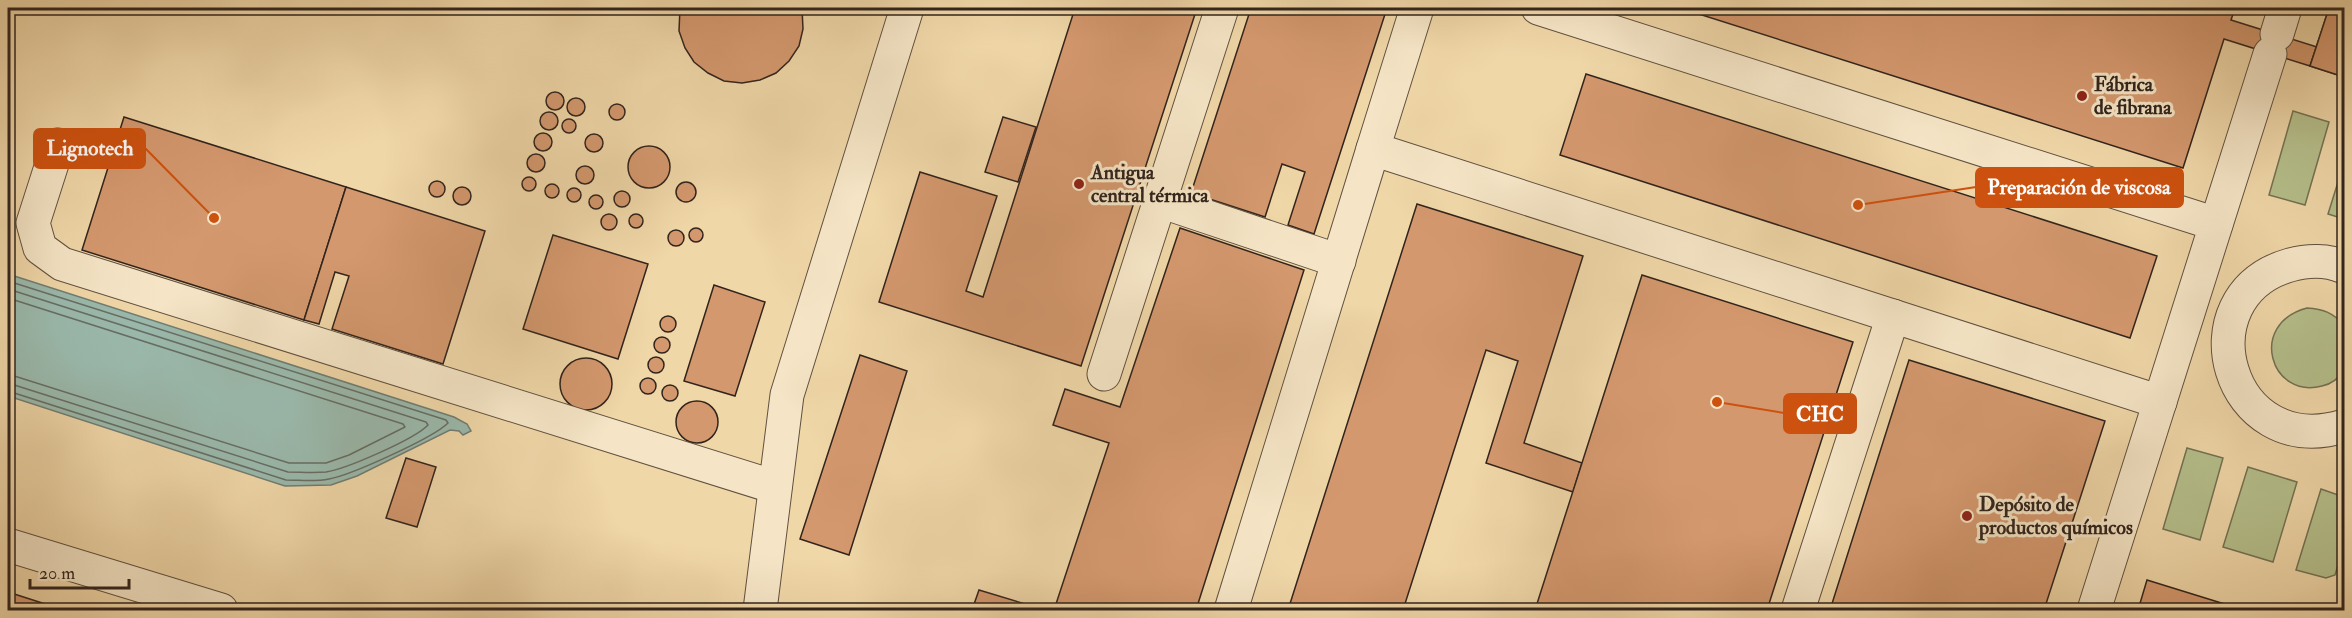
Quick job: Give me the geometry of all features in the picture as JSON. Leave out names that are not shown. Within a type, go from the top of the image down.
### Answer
[{"type":"lane","points":[[760,610],[787,395],[907,8]]},
{"type":"lane","points":[[1104,374],[1222,8]]},
{"type":"lane","points":[[1231,610],[1417,8]]},
{"type":"lane","points":[[1538,8],[2216,224]]},
{"type":"lane","points":[[2094,610],[2277,32]]},
{"type":"lane","points":[[58,145],[33,223],[40,248],[62,264],[776,487]]},
{"type":"lane","points":[[1373,149],[2160,402]]},
{"type":"lane","points":[[1160,201],[1339,261]]},
{"type":"lane","points":[[2344,267],[2320,261],[2300,262],[2280,268],[2262,278],[2247,292],[2236,310],[2229,329],[2228,350],[2231,370],[2239,389],[2251,406],[2267,419],[2286,428],[2307,432],[2327,431],[2344,426]]},
{"type":"lane","points":[[2193,298],[2236,310]]},
{"type":"lane","points":[[1798,610],[1893,316]]},
{"type":"lane","points":[[8,545],[221,610]]},
{"type":"green space","points":[[2293,111],[2329,122],[2305,205],[2269,195]]},
{"type":"green space","points":[[2344,167],[2344,219],[2328,214]]},
{"type":"green space","points":[[2307,308],[2328,312],[2344,325],[2344,370],[2335,380],[2322,386],[2304,387],[2290,382],[2279,372],[2273,358],[2272,343],[2277,329],[2288,317]]},
{"type":"green space","points":[[2187,448],[2223,458],[2200,540],[2163,529]]},
{"type":"green space","points":[[2248,467],[2297,482],[2273,562],[2223,547]]},
{"type":"green space","points":[[2321,489],[2344,497],[2344,545],[2335,575],[2326,578],[2296,570]]},
{"type":"water","points":[[8,274],[454,417],[467,424],[471,431],[463,435],[459,431],[450,430],[357,476],[331,485],[285,486],[8,396]]},
{"type":"building","points":[[680,8],[802,8],[803,29],[799,46],[789,61],[776,73],[760,80],[742,83],[724,81],[708,73],[694,62],[685,48],[679,31]]},
{"type":"building","name":"Antigua central térmica","points":[[1075,8],[1197,8],[1081,366],[879,302],[920,172],[997,196],[966,291],[983,297]]},
{"type":"building","points":[[1251,8],[1387,8],[1314,234],[1288,225],[1305,172],[1282,164],[1265,217],[1191,193]]},
{"type":"building","name":"Fábrica de fibrana","points":[[1680,8],[2235,8],[2231,20],[2317,47],[2310,66],[2224,39],[2183,168]]},
{"type":"building","points":[[2329,8],[2344,8],[2344,77],[2310,66]]},
{"type":"building","points":[[2329,8],[2344,8],[2344,77],[2310,66]]},
{"type":"building","points":[[1586,74],[2157,256],[2130,338],[1560,155]]},
{"type":"building","points":[[551,92],[559,92],[564,97],[562,108],[551,110],[546,105],[546,97]]},
{"type":"building","points":[[576,98],[582,101],[585,107],[582,113],[576,116],[570,113],[567,107],[570,101]]},
{"type":"building","points":[[614,104],[620,104],[625,112],[623,118],[614,120],[609,115],[609,109]]},
{"type":"building","points":[[545,112],[553,112],[558,117],[556,128],[545,130],[540,125],[540,117]]},
{"type":"building","points":[[124,117],[346,187],[304,320],[82,250]]},
{"type":"building","points":[[1003,117],[1036,127],[1018,182],[985,172]]},
{"type":"building","points":[[569,119],[574,121],[576,126],[574,131],[569,133],[564,131],[562,126],[564,121]]},
{"type":"building","points":[[543,133],[549,136],[552,142],[549,148],[543,151],[537,148],[534,142],[537,136]]},
{"type":"building","points":[[590,134],[598,134],[603,139],[601,150],[590,152],[585,147],[585,139]]},
{"type":"building","points":[[649,146],[657,147],[664,152],[669,159],[669,175],[664,182],[657,187],[649,188],[641,187],[634,182],[629,175],[628,167],[629,159],[634,152],[641,147]]},
{"type":"building","points":[[536,154],[542,157],[545,163],[542,169],[536,172],[530,169],[527,163],[530,157]]},
{"type":"building","points":[[585,166],[591,169],[594,175],[591,181],[585,184],[579,181],[576,175],[579,169]]},
{"type":"building","points":[[526,177],[532,177],[536,184],[532,191],[526,191],[522,187],[522,181]]},
{"type":"building","points":[[434,181],[440,181],[445,189],[443,195],[434,197],[429,192],[429,186]]},
{"type":"building","points":[[682,182],[690,182],[696,188],[696,196],[690,202],[682,202],[676,196],[676,188]]},
{"type":"building","points":[[552,184],[557,186],[559,191],[557,196],[552,198],[547,196],[545,191],[547,186]]},
{"type":"building","points":[[346,187],[485,231],[443,364],[332,329],[349,276],[335,272],[319,324],[304,320]]},
{"type":"building","points":[[462,187],[468,190],[471,196],[468,202],[462,205],[456,202],[453,196],[456,190]]},
{"type":"building","points":[[574,188],[579,190],[581,195],[579,200],[574,202],[569,200],[567,195],[569,190]]},
{"type":"building","points":[[622,191],[628,193],[630,199],[628,205],[622,207],[616,205],[614,199],[616,193]]},
{"type":"building","points":[[596,195],[601,197],[603,202],[601,207],[596,209],[591,207],[589,202],[591,197]]},
{"type":"building","points":[[1417,204],[1583,256],[1524,443],[1582,463],[1573,492],[1486,463],[1518,361],[1486,350],[1403,610],[1288,610]]},
{"type":"building","points":[[609,214],[617,222],[609,230],[601,222]]},
{"type":"building","points":[[633,214],[639,214],[643,221],[639,228],[633,228],[629,224],[629,218]]},
{"type":"building","points":[[693,228],[699,228],[703,235],[699,242],[693,242],[689,238],[689,232]]},
{"type":"building","points":[[1180,228],[1304,270],[1196,610],[1054,610],[1109,443],[1053,425],[1065,389],[1120,407]]},
{"type":"building","points":[[676,230],[684,238],[676,246],[668,238]]},
{"type":"building","points":[[553,235],[648,264],[618,359],[523,329]]},
{"type":"building","points":[[1642,275],[1853,342],[1767,610],[1535,610]]},
{"type":"building","points":[[714,285],[765,302],[735,396],[684,381]]},
{"type":"building","points":[[665,316],[671,316],[676,324],[674,330],[665,332],[660,327],[660,321]]},
{"type":"building","points":[[659,337],[665,337],[670,345],[668,351],[659,353],[654,348],[654,342]]},
{"type":"building","points":[[860,355],[907,371],[849,555],[800,539]]},
{"type":"building","points":[[653,357],[659,357],[664,365],[662,371],[653,373],[648,368],[648,362]]},
{"type":"building","points":[[586,358],[596,360],[604,366],[610,374],[612,384],[610,394],[604,402],[596,408],[586,410],[576,408],[568,402],[562,394],[560,384],[562,374],[568,366],[576,360]]},
{"type":"building","name":"Depósito de productos químicos","points":[[1909,360],[2105,421],[2044,610],[1830,610]]},
{"type":"building","points":[[645,378],[651,378],[656,386],[654,392],[645,394],[640,389],[640,383]]},
{"type":"building","points":[[667,385],[673,385],[678,393],[676,399],[667,401],[662,396],[662,390]]},
{"type":"building","points":[[697,401],[705,402],[712,407],[717,414],[717,430],[712,437],[705,442],[697,443],[689,442],[682,437],[677,430],[676,422],[677,414],[682,407],[689,402]]},
{"type":"building","points":[[406,458],[436,467],[417,527],[386,518]]},
{"type":"building","points":[[2147,580],[2244,610],[2138,610]]},
{"type":"building","points":[[979,590],[1045,610],[972,610]]},
{"type":"building","points":[[8,592],[64,610],[8,610]]},
{"type":"place","name":"Fábrica de fibrana","points":[[2082,96]]},
{"type":"place","name":"Antigua central térmica","points":[[1079,184]]},
{"type":"place","name":"Preparación de viscosa","points":[[1858,205]]},
{"type":"place","name":"Lignotech","points":[[214,218]]},
{"type":"place","name":"CHC","points":[[1717,402]]},
{"type":"place","name":"Depósito de productos químicos","points":[[1967,516]]}]
